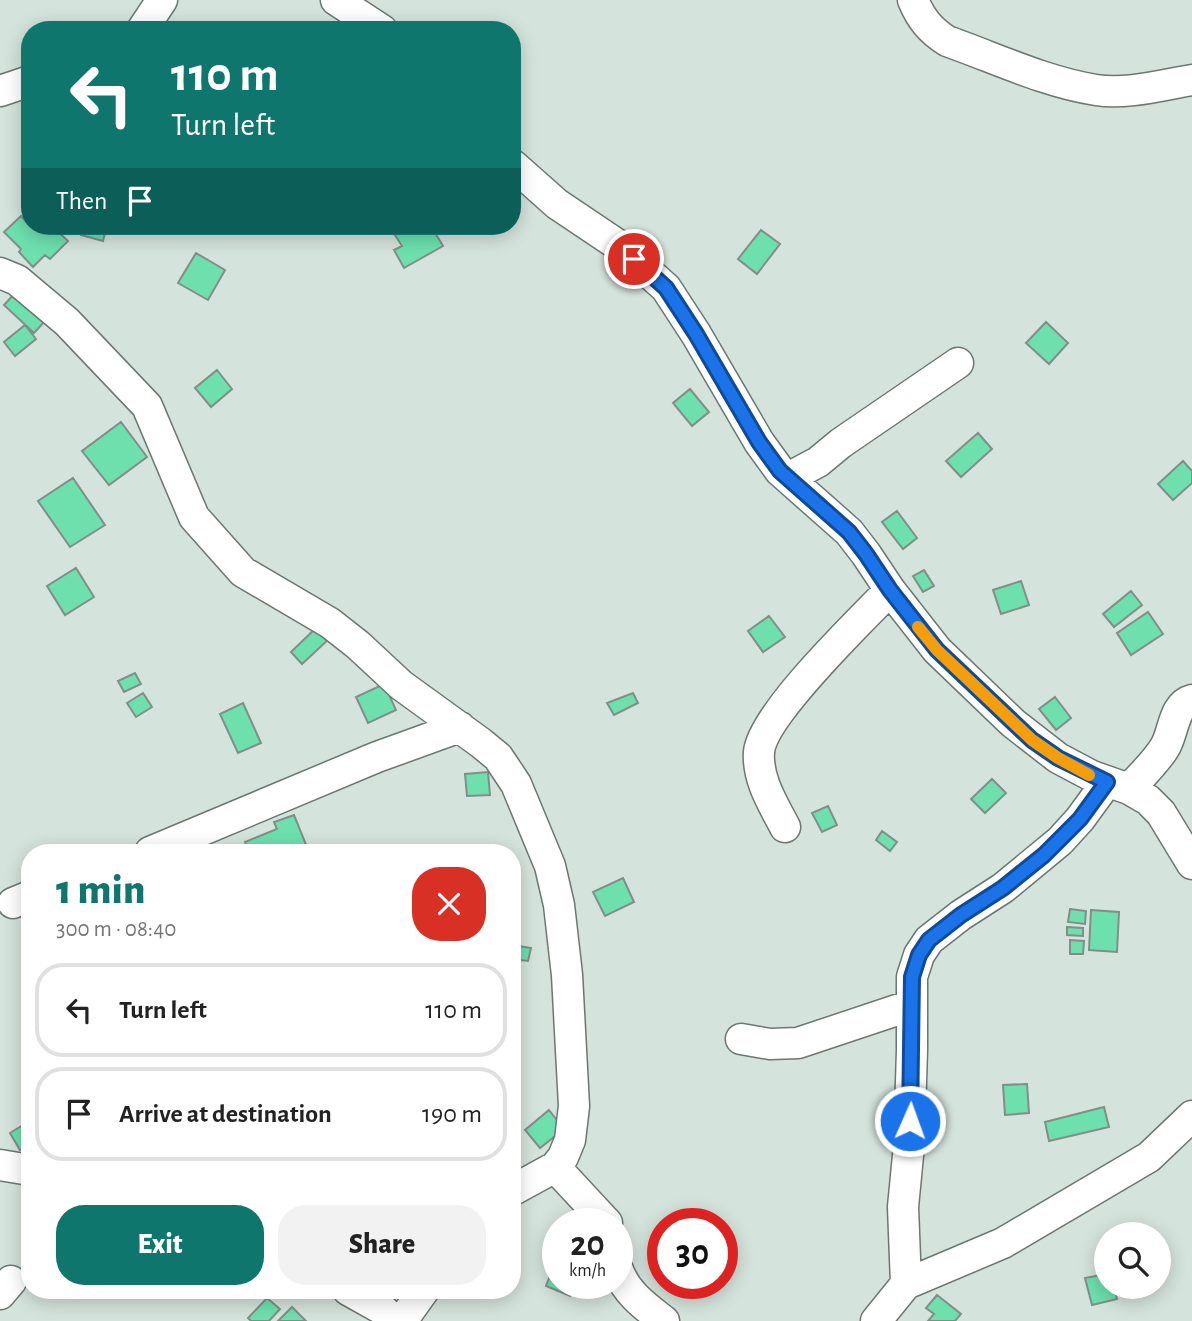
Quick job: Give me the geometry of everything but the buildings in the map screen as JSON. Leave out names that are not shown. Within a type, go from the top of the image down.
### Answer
[{"type":"street","points":[[148,21],[162,0]]},
{"type":"street","points":[[335,0],[368,21]]},
{"type":"street","points":[[913,0],[921,19],[947,41],[1053,80],[1097,90],[1133,89],[1192,80]]},
{"type":"street","points":[[0,91],[21,84]]},
{"type":"street","points":[[521,172],[557,204],[618,244],[666,288],[759,442],[788,478],[849,532],[937,650],[1013,723],[1058,758],[1148,800],[1161,813],[1192,864]]},
{"type":"street","points":[[0,273],[17,280],[67,322],[146,406],[194,517],[243,572],[330,623],[401,685],[498,757],[516,784],[550,866],[559,905],[567,975],[574,1107],[570,1140],[563,1157],[555,1167],[521,1186]]},
{"type":"street","points":[[788,478],[818,462],[876,418],[958,363]]},
{"type":"street","points":[[785,827],[768,795],[759,767],[759,748],[766,731],[811,673],[890,590]]},
{"type":"street","points":[[906,1284],[903,1207],[909,1145],[912,977],[919,955],[929,940],[1003,888],[1044,855],[1080,819],[1166,746],[1178,711],[1192,700]]},
{"type":"street","points":[[169,844],[377,757],[460,727]]},
{"type":"street","points":[[741,1039],[771,1044],[798,1043],[912,1004]]},
{"type":"street","points":[[876,1321],[906,1284],[1003,1243],[1149,1157],[1192,1116]]},
{"type":"street","points":[[0,1165],[21,1168]]},
{"type":"street","points":[[555,1167],[593,1208]]},
{"type":"street","points":[[633,1294],[664,1321]]},
{"type":"street","points":[[364,1299],[382,1309],[394,1321]]},
{"type":"street","points":[[402,1321],[418,1299]]},
{"type":"slow traffic","points":[[918,627],[937,650],[1032,740],[1089,775]]},
{"type":"route","points":[[634,259],[666,288],[759,442],[780,471],[849,532],[937,650],[1032,740],[1058,758],[1107,782],[1060,841],[1003,888],[929,940],[919,955],[912,977],[910,1121]]}]
